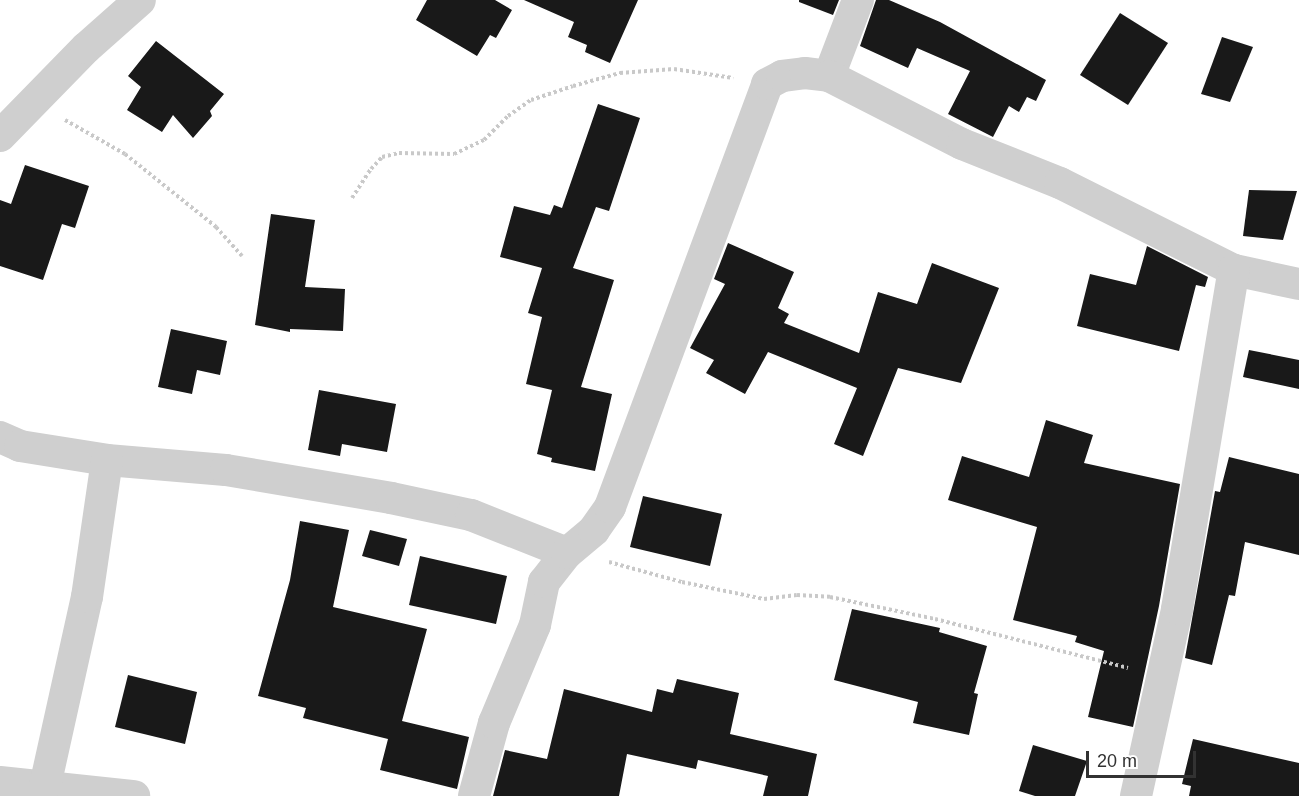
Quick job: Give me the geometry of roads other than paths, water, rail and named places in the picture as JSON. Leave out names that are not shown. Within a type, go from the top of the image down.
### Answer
[{"type":"street","points":[[0,136],[86,48],[140,0]]},
{"type":"street","points":[[829,76],[858,0]]},
{"type":"street","points":[[474,796],[494,723],[535,625],[544,582],[567,553],[603,519],[624,477],[767,84],[782,75],[805,73],[829,76],[962,144],[1059,183],[1234,270],[1299,284]]},
{"type":"street","points":[[1136,796],[1177,609],[1234,270]]},
{"type":"street","points":[[0,437],[20,446],[106,460],[226,470],[391,498],[471,515],[567,553]]},
{"type":"street","points":[[45,786],[87,597],[106,460]]},
{"type":"street","points":[[0,782],[134,796]]}]
